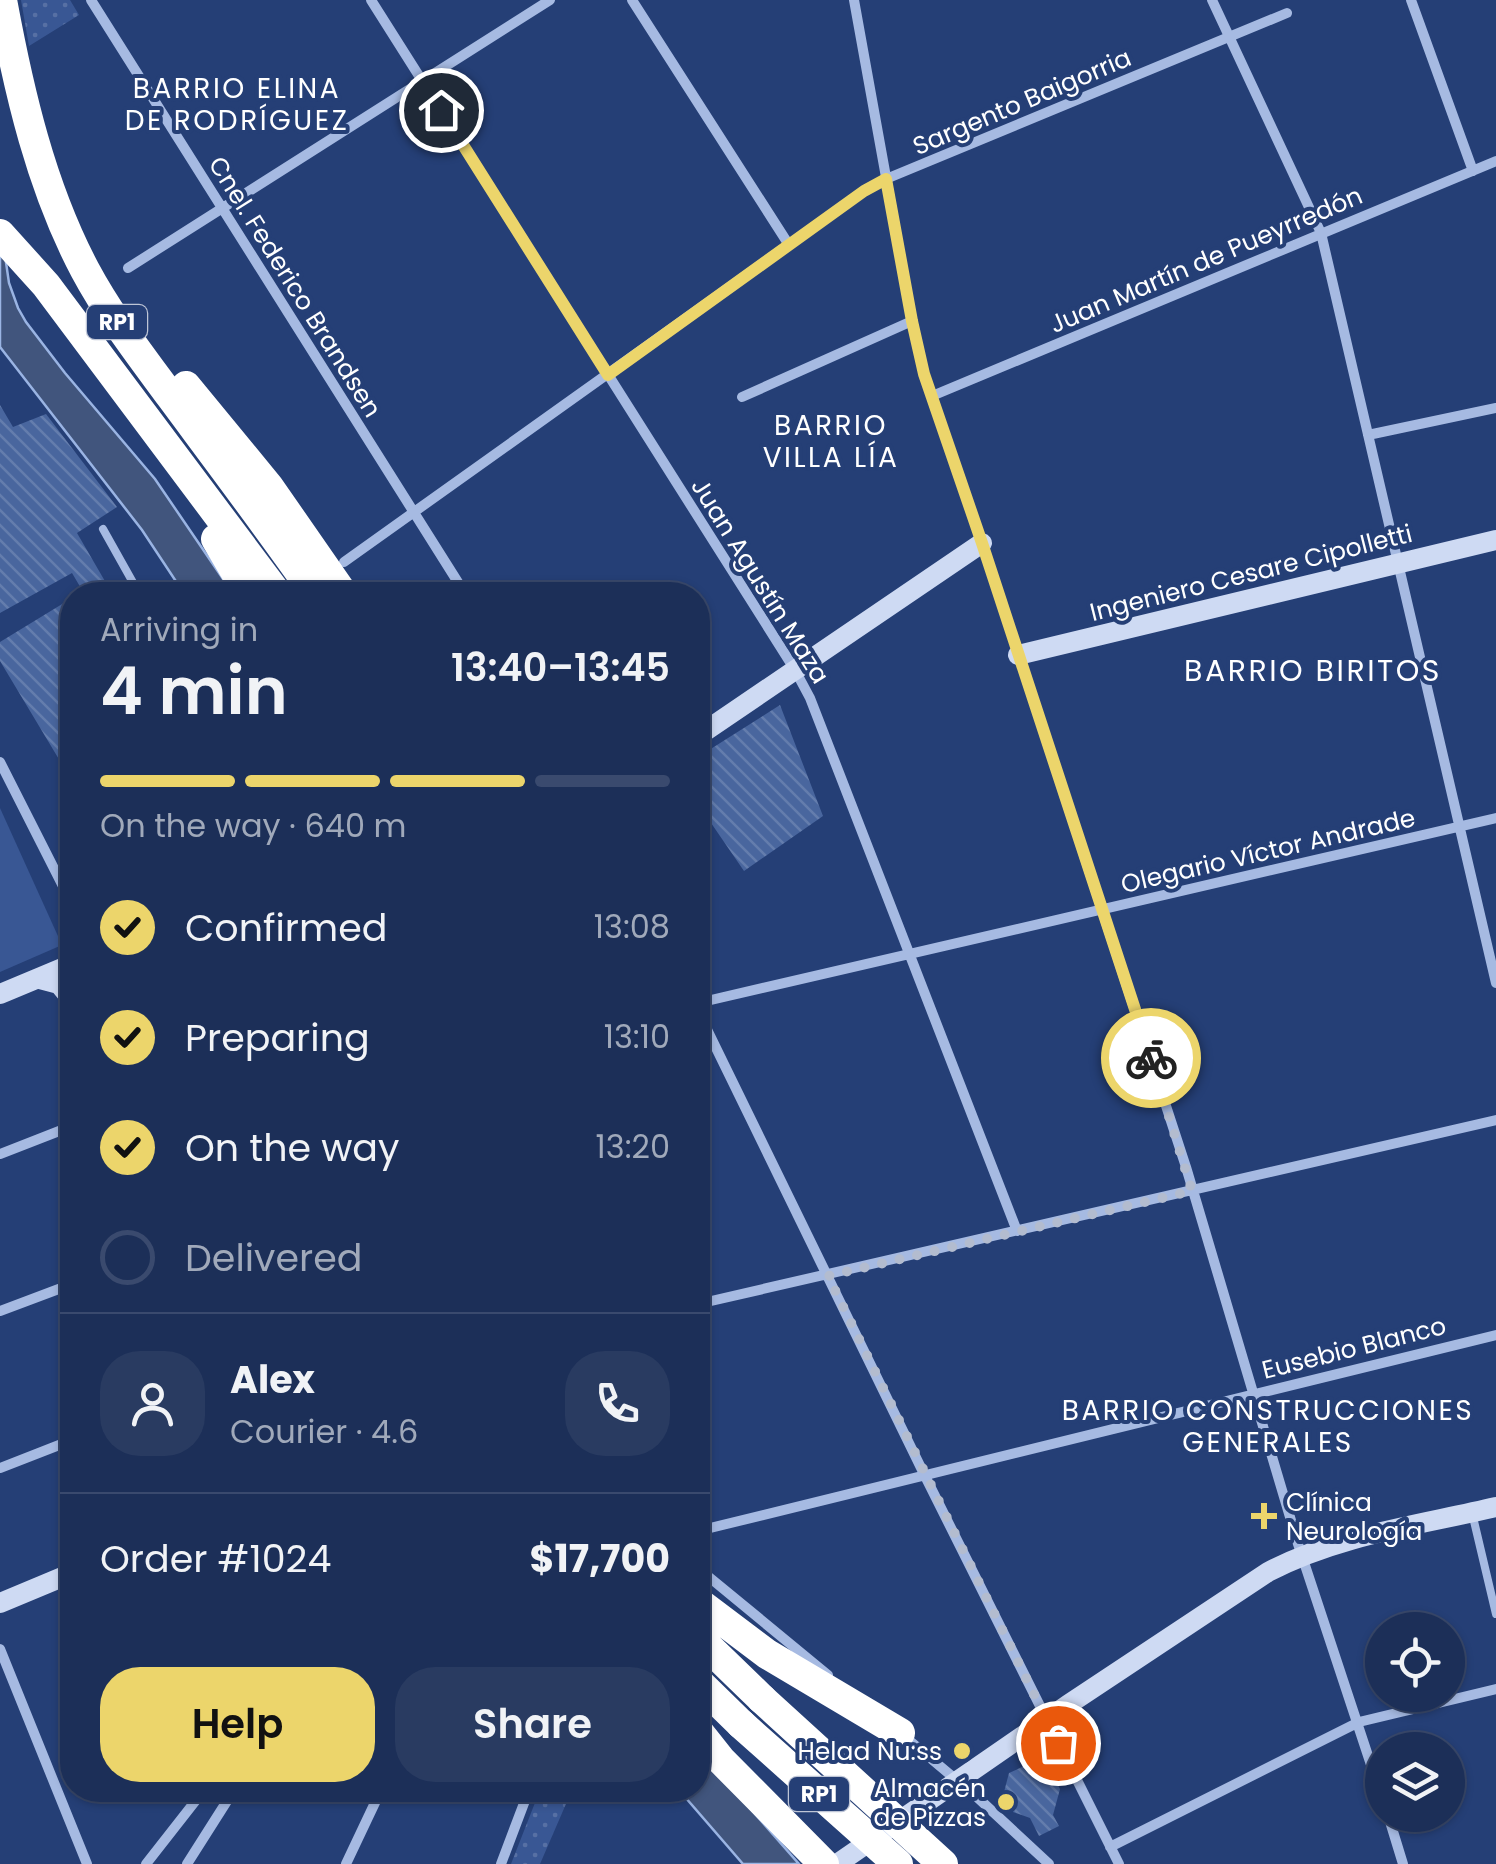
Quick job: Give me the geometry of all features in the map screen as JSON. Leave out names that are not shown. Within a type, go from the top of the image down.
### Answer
[{"type":"highway","name":"RP1","points":[[2,0],[16,72],[38,150],[84,269],[126,335],[306,582]]},
{"type":"highway","name":"RP1","points":[[1,235],[46,285],[268,582]]},
{"type":"highway","points":[[84,269],[222,427],[269,486],[335,582]]},
{"type":"highway","points":[[133,399],[241,582]]},
{"type":"highway","points":[[710,1611],[767,1654],[900,1733]]},
{"type":"highway","name":"RP1","points":[[710,1649],[943,1864]]},
{"type":"highway","name":"RP1","points":[[710,1694],[898,1864]]},
{"type":"highway","points":[[710,1746],[824,1864]]},
{"type":"street","name":"Cnel. Federico Brandsen","points":[[91,0],[458,582]]},
{"type":"street","name":"Juan Agustín Maza","points":[[371,0],[810,698],[1017,1232]]},
{"type":"street","points":[[128,268],[550,0]]},
{"type":"street","points":[[632,0],[789,245]]},
{"type":"street","points":[[1212,0],[1320,233],[1496,983]]},
{"type":"street","points":[[1410,0],[1472,171]]},
{"type":"street","points":[[856,1],[918,354],[1102,910],[1302,1556],[1365,1742]]},
{"type":"street","name":"Sargento Baigorria","points":[[344,562],[864,191],[1286,13]]},
{"type":"street","name":"Juan Martín de Pueyrredón","points":[[932,396],[1496,161]]},
{"type":"street","points":[[742,398],[912,321]]},
{"type":"street","points":[[1368,436],[1496,408]]},
{"type":"street","name":"Ingeniero Cesare Cipolletti","points":[[1018,655],[1496,540]]},
{"type":"street","points":[[710,728],[982,543]]},
{"type":"street","points":[[0,762],[60,880]]},
{"type":"street","name":"Olegario Víctor Andrade","points":[[710,999],[1496,818]]},
{"type":"street","points":[[0,994],[60,969]]},
{"type":"street","points":[[40,978],[60,986]]},
{"type":"street","points":[[710,1035],[1119,1864]]},
{"type":"street","points":[[710,1301],[1496,1120]]},
{"type":"street","points":[[0,1154],[60,1131]]},
{"type":"street","points":[[0,1311],[60,1288]]},
{"type":"street","name":"Eusebio Blanco","points":[[710,1528],[1496,1334]]},
{"type":"street","points":[[0,1468],[60,1445]]},
{"type":"street","points":[[837,1864],[1248,1584],[1302,1556],[1339,1544],[1496,1507]]},
{"type":"street","points":[[0,1603],[60,1578]]},
{"type":"street","points":[[710,1578],[958,1781],[1049,1864]]},
{"type":"street","points":[[0,1649],[60,1797]]},
{"type":"street","points":[[1110,1846],[1359,1722],[1496,1689]]},
{"type":"street","points":[[62,1802],[87,1864]]},
{"type":"street","points":[[146,1864],[195,1802]]},
{"type":"street","points":[[187,1864],[226,1802]]},
{"type":"street","points":[[346,1864],[375,1802]]},
{"type":"street","points":[[501,1864],[524,1802]]},
{"type":"street","points":[[1394,1832],[1404,1864]]},
{"type":"lane","points":[[102,530],[132,582]]},
{"type":"lane","points":[[1472,1513],[1496,1614]]},
{"type":"shaded area","points":[[21,0],[70,0],[79,15],[29,46]]},
{"type":"shaded area","points":[[0,221],[9,283],[26,322],[155,479],[225,582],[176,582],[142,530],[0,347]]},
{"type":"shaded area","points":[[0,808],[60,946],[0,972]]},
{"type":"shaded area","points":[[710,1763],[799,1864],[743,1864],[689,1802],[710,1802]]},
{"type":"shaded area","points":[[535,1802],[567,1802],[540,1864],[511,1864]]},
{"type":"building","points":[[0,405],[13,427],[46,414],[117,507],[77,533],[105,582],[77,582],[72,573],[0,613]]},
{"type":"building","points":[[60,605],[60,761],[0,661],[0,642]]},
{"type":"building","points":[[780,705],[823,816],[744,871],[710,821],[710,749]]},
{"type":"building","points":[[1031,1763],[1050,1770],[1060,1789],[1053,1815],[1059,1826],[1039,1836],[1030,1818],[1013,1812],[1004,1792],[1009,1773]]},
{"type":"way so far","points":[[1058,1743],[828,1276],[1192,1191],[1151,1058]]},
{"type":"place","name":"Clínica Neurología","points":[[1264,1516]]},
{"type":"place","name":"Helad Nu:ss","points":[[962,1751]]},
{"type":"place","name":"Almacén de Pizzas","points":[[1006,1802]]},
{"type":"district","name":"BARRIO ELINA DE RODRÍGUEZ","points":[[237,104]]},
{"type":"district","name":"BARRIO VILLA LÍA","points":[[831,441]]},
{"type":"district","name":"BARRIO BIRITOS","points":[[1313,670]]},
{"type":"district","name":"BARRIO CONSTRUCCIONES GENERALES","points":[[1268,1426]]},
{"type":"route","points":[[441,110],[608,375],[886,179],[924,374],[1151,1058]]}]
